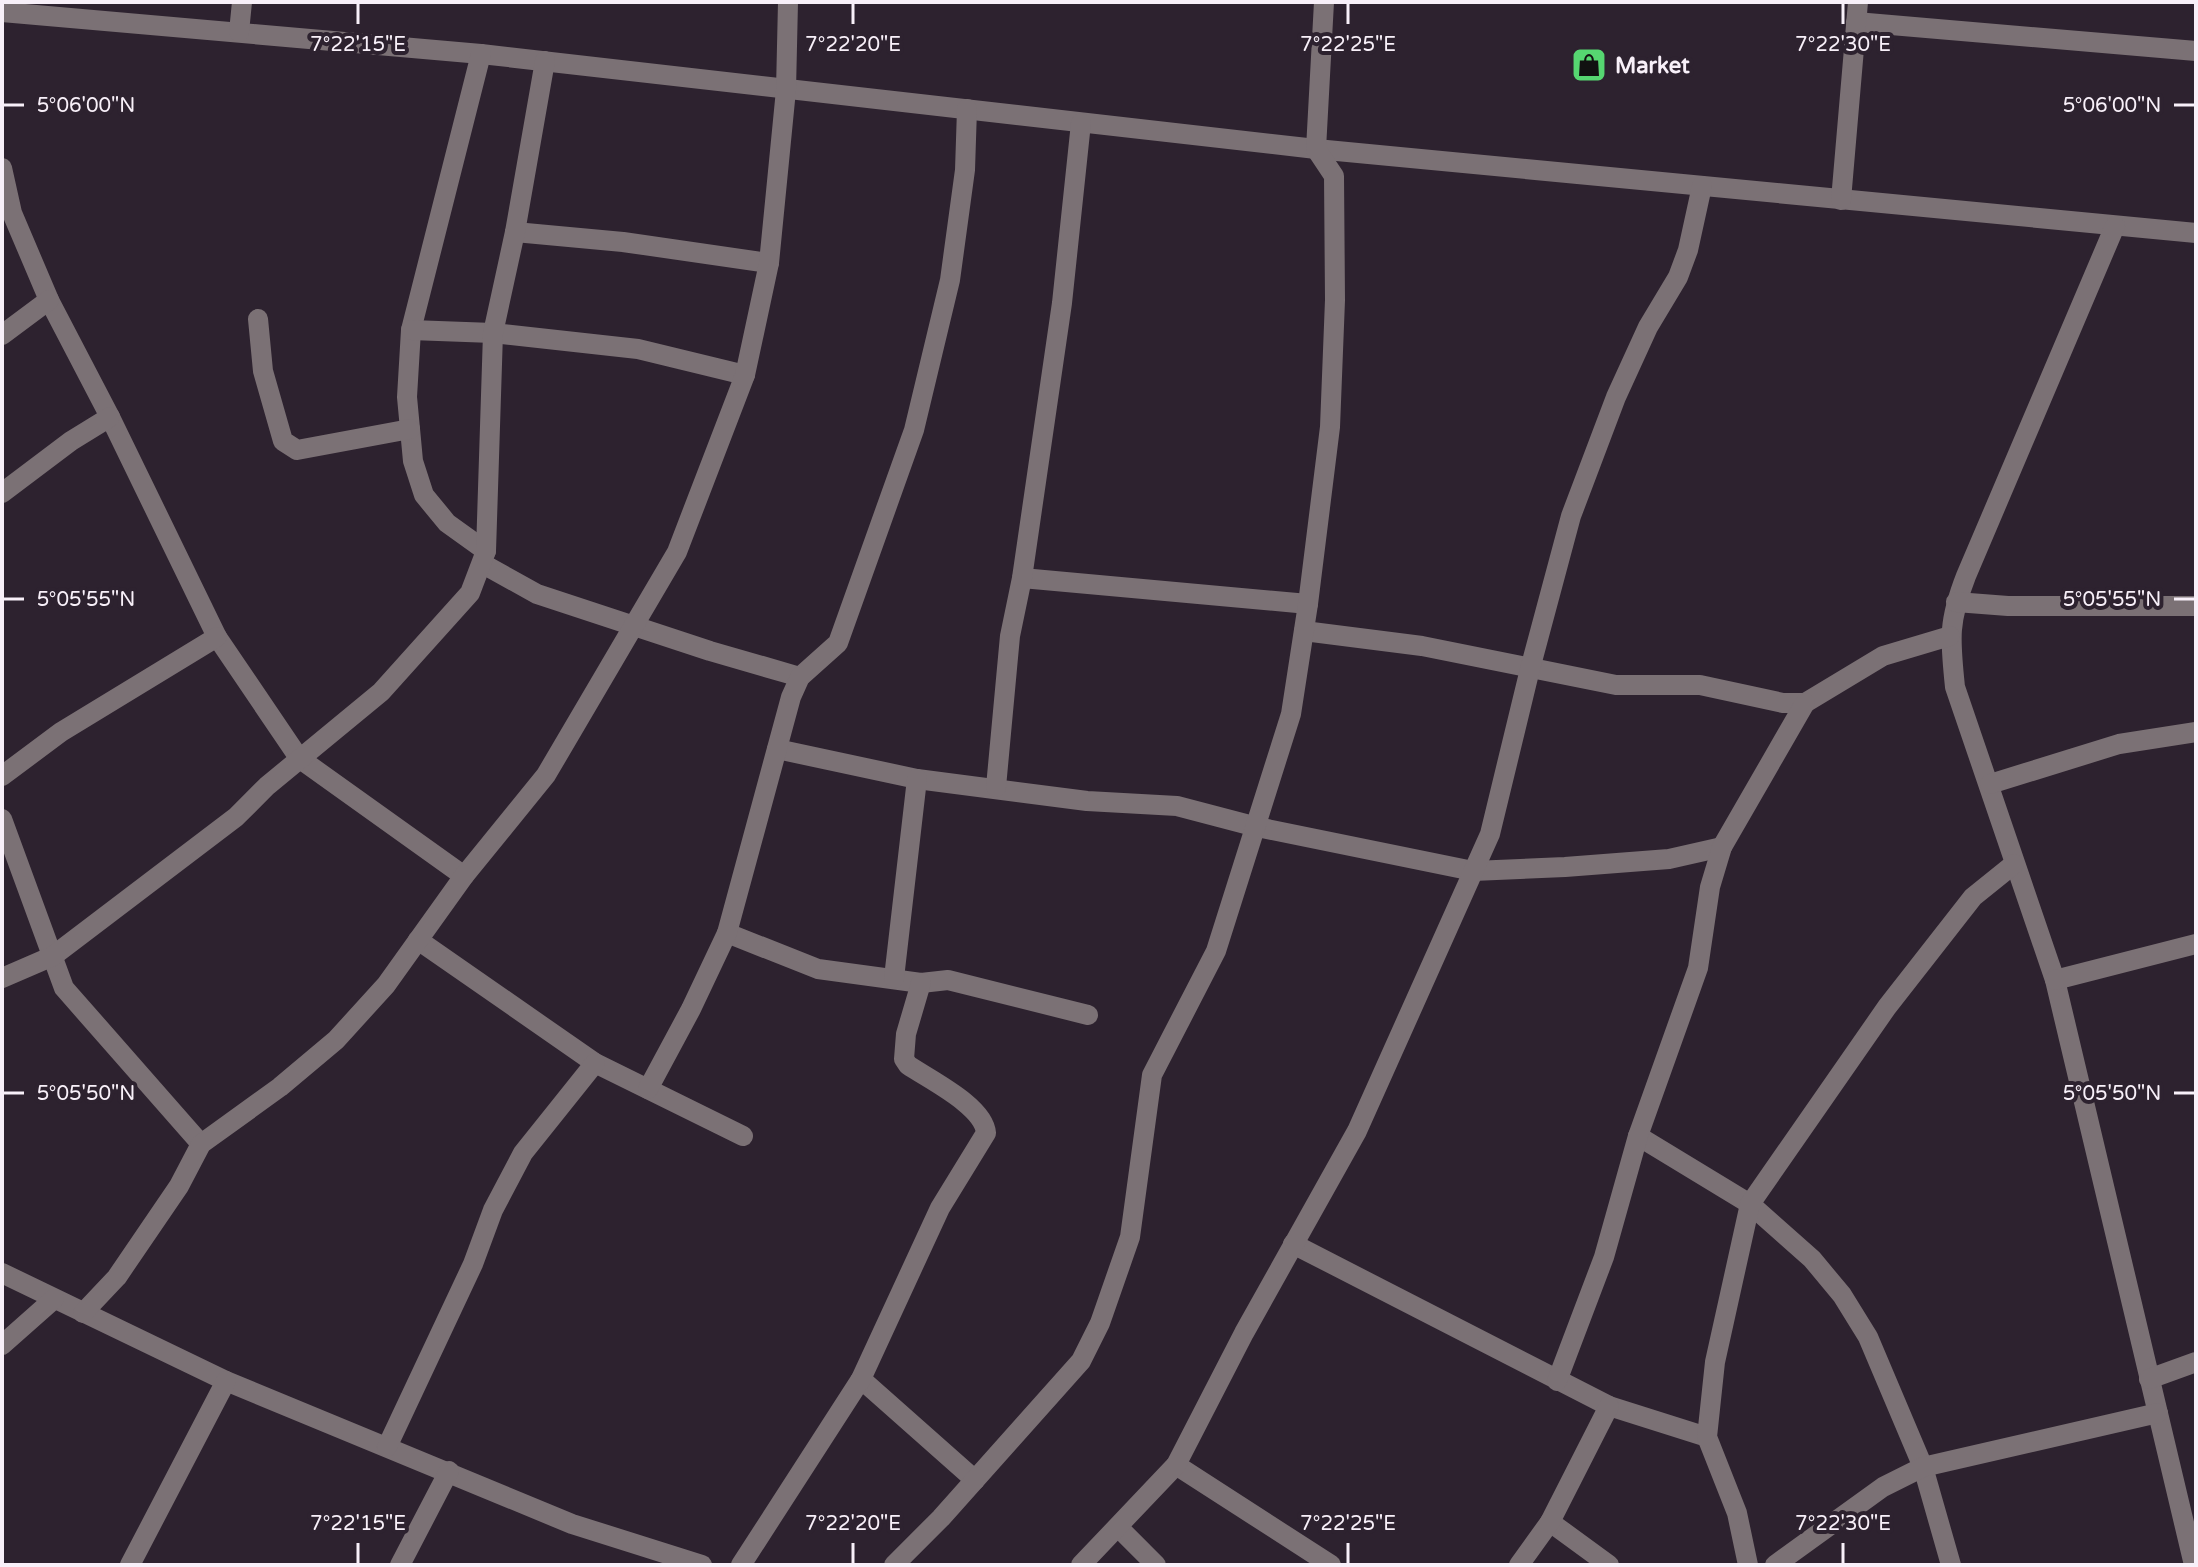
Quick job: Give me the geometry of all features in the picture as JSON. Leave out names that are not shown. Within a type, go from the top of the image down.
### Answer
[{"type":"street","points":[[239,32],[242,2]]},
{"type":"street","points":[[83,1313],[117,1277],[179,1186],[201,1144],[280,1087],[336,1040],[386,985],[464,876],[546,775],[677,552],[745,375],[769,263],[786,90],[788,2]]},
{"type":"street","points":[[894,1565],[1081,1361],[1100,1323],[1130,1237],[1152,1075],[1216,951],[1291,714],[1330,427],[1335,300],[1334,176],[1316,149],[1324,2]]},
{"type":"street","points":[[2,12],[481,54],[1316,149],[2196,233]]},
{"type":"street","points":[[1841,200],[1857,12],[2196,51]]},
{"type":"street","points":[[481,54],[411,330],[407,397],[413,461],[424,495],[447,523],[484,558],[537,594],[800,677]]},
{"type":"street","points":[[2,978],[53,956],[236,817],[299,758],[381,692],[470,593],[484,558],[493,333],[515,232],[545,61]]},
{"type":"street","points":[[648,1089],[727,933],[791,697],[800,677],[838,643],[914,430],[950,280],[965,170],[967,109]]},
{"type":"street","points":[[996,787],[1010,636],[1022,578],[1062,303],[1081,123]]},
{"type":"street","points":[[2,168],[12,213],[49,300],[217,637],[299,758],[464,876]]},
{"type":"street","points":[[1081,1565],[1176,1465],[1293,1244],[1357,1131],[1490,834],[1571,516],[1616,397],[1648,327],[1678,277],[1688,250],[1702,186]]},
{"type":"street","points":[[2115,226],[1956,602],[1950,636],[1955,687],[2055,980],[2194,1565]]},
{"type":"street","points":[[515,232],[623,242],[769,263]]},
{"type":"street","points":[[2,335],[49,300]]},
{"type":"street","points":[[258,319],[263,371],[283,441],[297,450],[410,429]]},
{"type":"street","points":[[411,330],[493,333],[638,349],[745,375]]},
{"type":"street","points":[[2,493],[71,441],[110,417]]},
{"type":"street","points":[[1022,578],[1308,604]]},
{"type":"street","points":[[1956,602],[2008,606],[2196,606]]},
{"type":"street","points":[[1304,631],[1422,646],[1616,685],[1700,685],[1783,703],[1805,703]]},
{"type":"street","points":[[1557,1381],[1604,1257],[1638,1136],[1698,968],[1710,887],[1722,847],[1805,703],[1883,656],[1950,636]]},
{"type":"street","points":[[2,776],[61,732],[217,637]]},
{"type":"street","points":[[1990,784],[2119,744],[2196,732]]},
{"type":"street","points":[[777,749],[917,779],[1087,801],[1177,806],[1257,827],[1473,871],[1669,859],[1722,847]]},
{"type":"street","points":[[894,978],[917,779]]},
{"type":"street","points":[[2,819],[64,988],[201,1144]]},
{"type":"street","points":[[1748,1565],[1737,1513],[1707,1437],[1715,1362],[1750,1204],[1887,1007],[1973,897],[2014,864]]},
{"type":"street","points":[[727,933],[818,969],[921,983],[948,980],[1088,1015]]},
{"type":"street","points":[[418,940],[595,1063],[743,1136]]},
{"type":"street","points":[[2055,980],[2196,944]]},
{"type":"street","points":[[741,1565],[861,1379],[940,1208],[986,1133],[982,1119],[969,1106],[908,1065],[904,1059],[906,1034],[921,983]]},
{"type":"street","points":[[387,1447],[473,1264],[493,1210],[523,1153],[595,1063]]},
{"type":"street","points":[[1638,1136],[1750,1204],[1812,1259],[1842,1295],[1868,1337],[1923,1467],[1951,1565]]},
{"type":"street","points":[[1293,1244],[1609,1406],[1707,1437]]},
{"type":"street","points":[[2,1273],[226,1381],[572,1524],[702,1565]]},
{"type":"street","points":[[2,1345],[54,1299]]},
{"type":"street","points":[[2149,1379],[2196,1362]]},
{"type":"street","points":[[861,1379],[975,1480]]},
{"type":"street","points":[[130,1565],[226,1381]]},
{"type":"street","points":[[1519,1565],[1550,1522],[1609,1406]]},
{"type":"street","points":[[1775,1565],[1883,1487],[1923,1467],[2158,1413]]},
{"type":"street","points":[[1176,1465],[1331,1565]]},
{"type":"street","points":[[400,1565],[449,1471]]},
{"type":"street","points":[[1550,1522],[1609,1565]]},
{"type":"street","points":[[1118,1527],[1156,1565]]},
{"type":"place","name":"Market","points":[[1589,65]]}]
